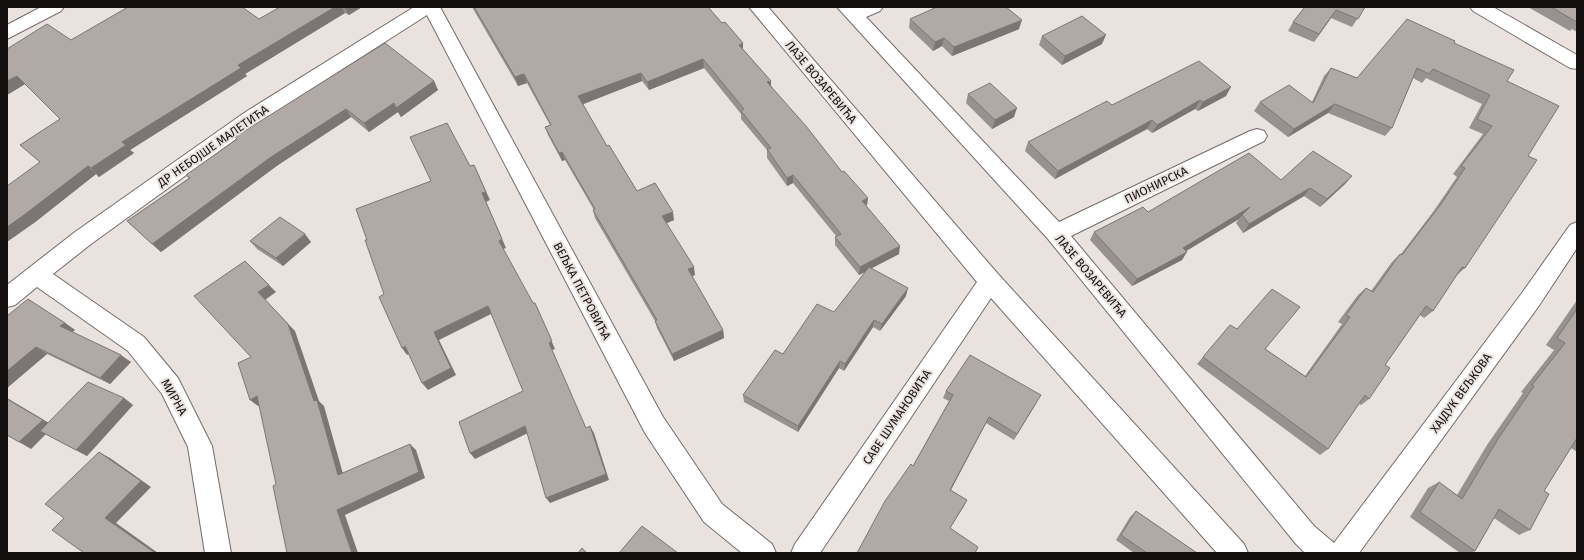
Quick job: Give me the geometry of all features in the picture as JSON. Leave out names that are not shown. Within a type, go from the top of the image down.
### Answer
[{"type":"street","points":[[7,33],[55,7]]},
{"type":"street","name":"ДР НЕБОЈШЕ МАЛЕТИЋА","points":[[7,298],[83,238],[251,118],[427,7]]},
{"type":"street","name":"ВЕЉКА ПЕТРОВИЋА","points":[[431,7],[654,425],[713,513],[763,553]]},
{"type":"street","name":"ЛАЗЕ ВОЗАРЕВИЋА","points":[[758,7],[990,281],[1235,553]]},
{"type":"street","points":[[850,11],[874,7]]},
{"type":"street","points":[[1479,7],[1577,63]]},
{"type":"street","name":"ЛАЗЕ ВОЗАРЕВИЋА","points":[[850,11],[1056,233],[1305,535],[1325,553]]},
{"type":"street","name":"ПИОНИРСКА","points":[[1056,233],[1257,136]]},
{"type":"street","name":"ХАЈДУК ВЕЉКОВА","points":[[1343,553],[1530,300],[1577,231]]},
{"type":"street","name":"МИРНА","points":[[36,274],[136,344],[170,386],[200,446],[218,553]]},
{"type":"street","name":"САВЕ ШУМАНОВИЋА","points":[[804,553],[990,281]]},
{"type":"building","points":[[128,7],[242,7],[259,19],[280,7],[335,7],[238,65],[241,68],[122,142],[126,145],[91,168],[88,166],[7,227],[7,186],[40,162],[20,145],[60,119],[17,76],[7,81],[7,49],[47,24],[71,40]]},
{"type":"building","points":[[474,7],[708,7],[722,23],[725,22],[743,43],[739,45],[771,81],[767,82],[806,126],[842,172],[844,171],[868,198],[862,201],[900,246],[860,267],[835,237],[841,234],[793,175],[787,178],[767,149],[771,148],[741,111],[744,109],[703,59],[647,82],[641,73],[578,96],[607,146],[609,145],[637,191],[655,183],[673,212],[662,216],[694,267],[688,269],[723,330],[672,354],[655,321],[657,320],[593,210],[595,209],[562,152],[559,153],[545,127],[551,125],[524,74],[515,77]]},
{"type":"building","points":[[937,7],[1006,7],[1022,20],[954,47],[944,38],[935,42],[910,19]]},
{"type":"building","points":[[1305,7],[1365,7],[1358,19],[1336,10],[1319,34],[1293,22]]},
{"type":"building","points":[[1551,7],[1577,7],[1577,22]]},
{"type":"building","points":[[1082,16],[1106,35],[1065,56],[1042,36]]},
{"type":"building","points":[[1407,19],[1455,41],[1454,43],[1514,70],[1507,81],[1559,106],[1528,156],[1537,160],[1465,268],[1462,267],[1433,311],[1426,306],[1385,365],[1390,368],[1369,399],[1365,395],[1328,449],[1203,357],[1230,325],[1237,329],[1272,289],[1300,307],[1265,349],[1306,377],[1350,317],[1346,315],[1366,288],[1373,292],[1400,254],[1402,255],[1441,204],[1465,168],[1461,166],[1492,126],[1477,119],[1490,95],[1433,69],[1429,74],[1417,68],[1392,128],[1335,104],[1294,129],[1260,102],[1289,85],[1313,103],[1331,68],[1357,78]]},
{"type":"building","points":[[385,43],[434,81],[396,108],[394,103],[364,123],[346,109],[271,157],[152,244],[127,221],[190,178],[186,175],[237,139],[235,137]]},
{"type":"building","points":[[1199,61],[1231,87],[1203,102],[1200,100],[1157,125],[1152,120],[1058,171],[1028,142],[1107,101],[1112,105]]},
{"type":"building","points":[[990,83],[1017,108],[995,120],[968,94]]},
{"type":"building","points":[[447,123],[470,166],[474,165],[486,192],[482,193],[502,239],[499,241],[533,303],[535,303],[552,341],[549,343],[586,428],[590,426],[606,474],[546,498],[525,426],[470,453],[459,422],[523,391],[488,306],[434,332],[451,368],[422,383],[405,346],[402,348],[379,297],[384,294],[356,209],[431,181],[410,137]]},
{"type":"building","points":[[1313,151],[1352,176],[1327,199],[1310,188],[1249,224],[1242,215],[1250,207],[1183,248],[1187,252],[1137,279],[1094,232],[1143,207],[1148,212],[1249,153],[1281,180]]},
{"type":"building","points":[[280,217],[305,234],[276,258],[250,241]]},
{"type":"building","points":[[245,261],[269,285],[258,292],[288,324],[314,401],[317,400],[338,475],[410,444],[419,472],[337,510],[352,553],[287,553],[273,486],[276,484],[257,396],[250,400],[238,363],[251,357],[194,296]]},
{"type":"building","points":[[869,267],[908,288],[882,324],[874,320],[845,364],[840,361],[798,426],[743,395],[775,350],[783,354],[817,304],[834,312]]},
{"type":"building","points":[[28,299],[65,323],[60,326],[121,355],[100,378],[36,347],[7,371],[7,316]]},
{"type":"building","points":[[1577,309],[1577,438],[1544,491],[1549,494],[1530,530],[1499,509],[1475,551],[1420,512],[1439,482],[1462,499],[1498,439],[1534,386],[1532,385],[1565,343],[1557,338]]},
{"type":"building","points":[[970,355],[1041,395],[1017,434],[989,417],[950,490],[967,500],[950,528],[978,547],[975,553],[857,553],[885,501],[911,464],[913,466],[953,395],[946,391]]},
{"type":"building","points":[[88,382],[124,398],[76,450],[40,431]]},
{"type":"building","points":[[7,399],[43,420],[19,442],[7,435]]},
{"type":"building","points":[[99,452],[141,481],[105,518],[155,553],[84,553],[52,530],[64,518],[45,504]]},
{"type":"building","points":[[1136,511],[1197,553],[1147,553],[1121,535]]},
{"type":"building","points":[[642,526],[678,553],[619,553]]},
{"type":"building","points":[[582,548],[587,553],[578,553]]}]
